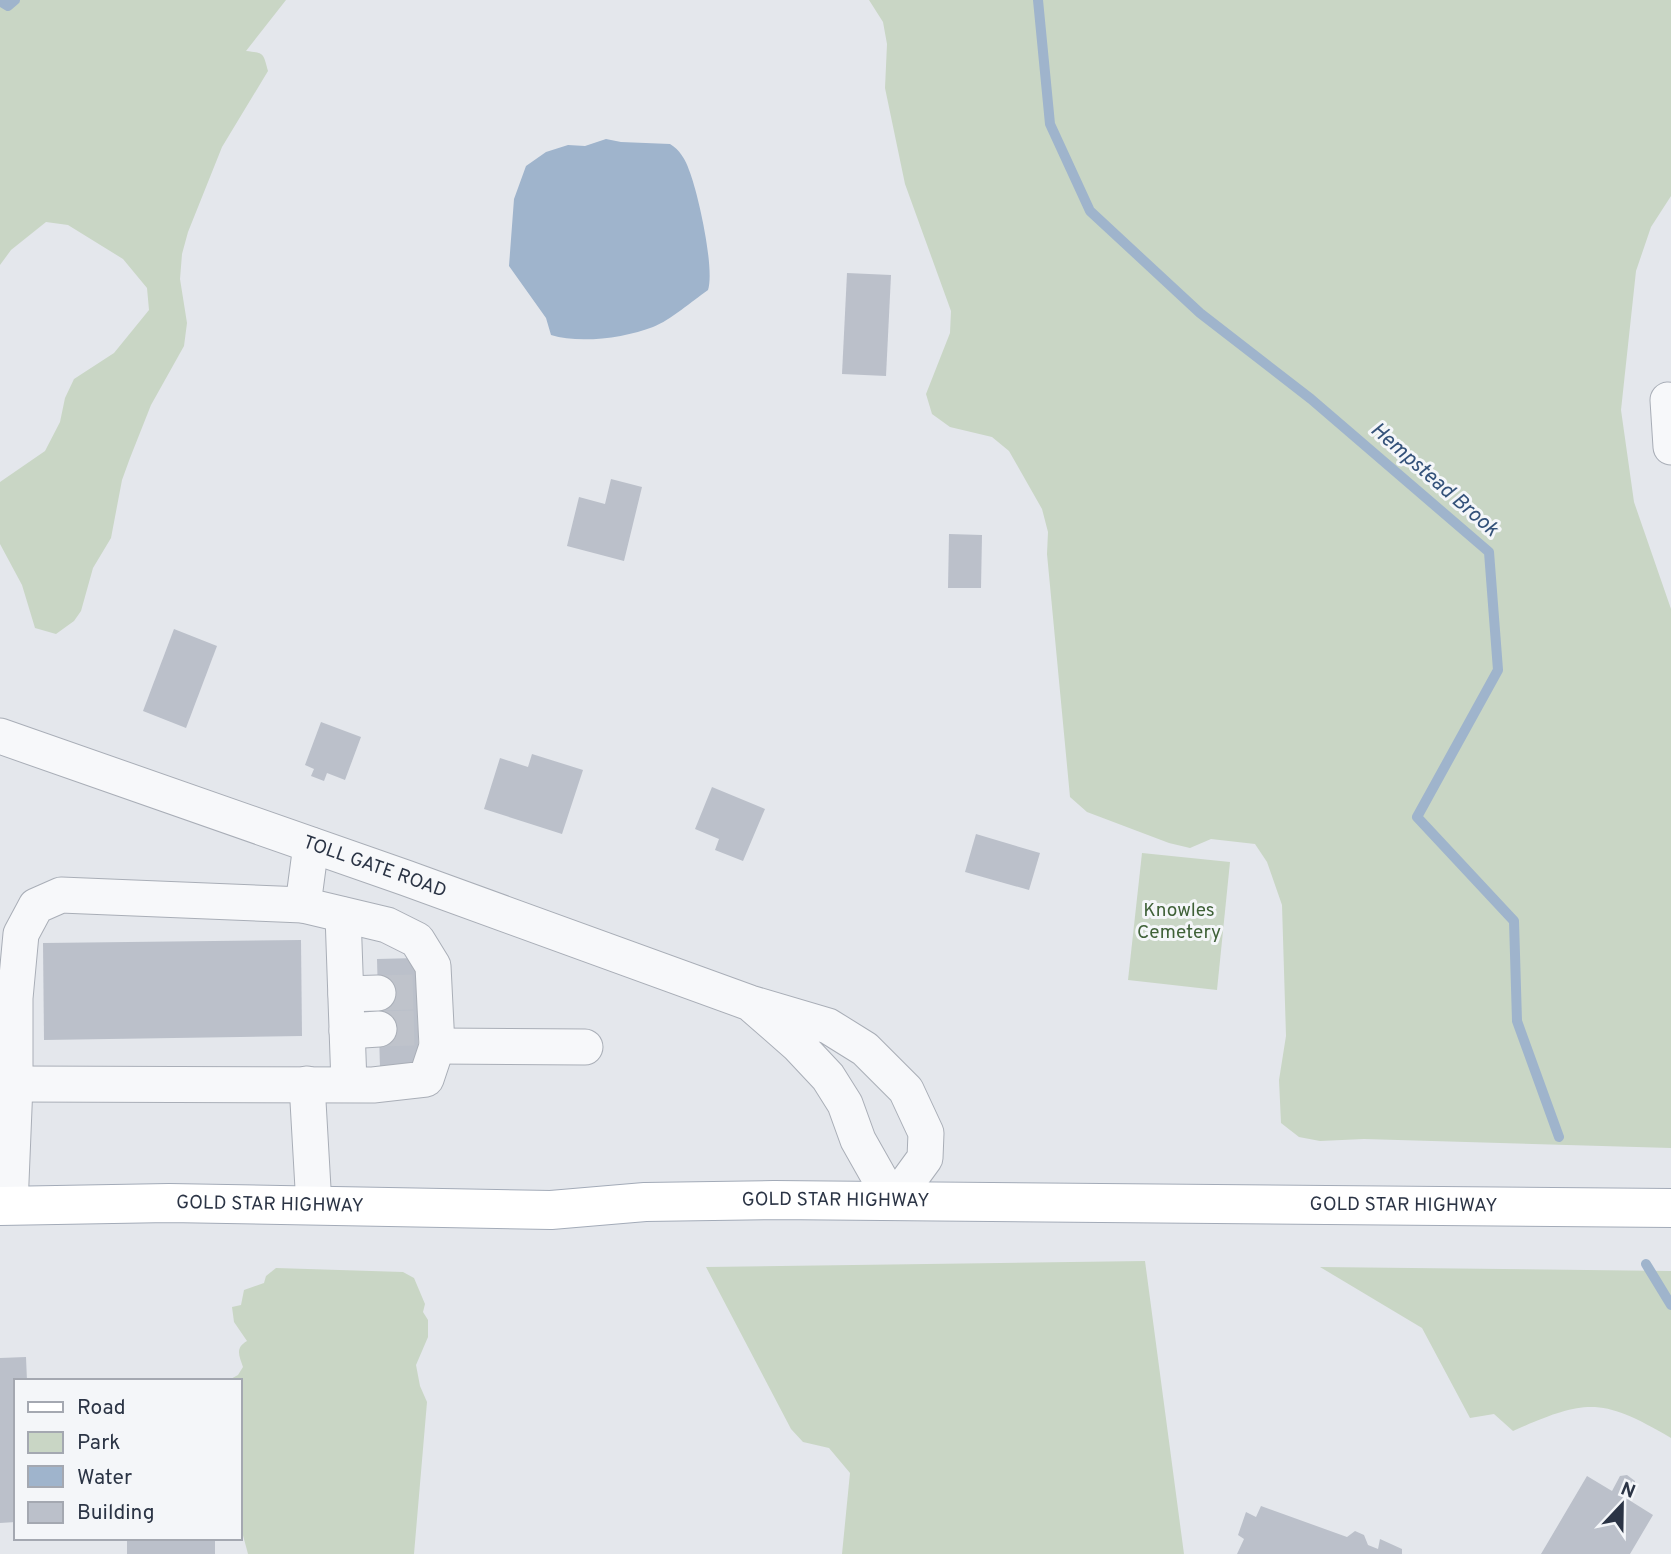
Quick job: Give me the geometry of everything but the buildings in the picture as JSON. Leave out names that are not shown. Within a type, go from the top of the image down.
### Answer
[{"type":"main road","name":"GOLD STAR HIGHWAY","points":[[5,1206],[169,1203],[551,1210],[657,1202],[774,1199],[1671,1208]]},
{"type":"street","points":[[1668,400],[1671,447]]},
{"type":"street","name":"TOLL GATE ROAD","points":[[0,736],[750,1003],[828,1026],[865,1049],[906,1090],[926,1133],[925,1158],[892,1202],[858,1140],[845,1104],[828,1077],[798,1045],[750,1003]]},
{"type":"street","points":[[303,905],[311,845]]},
{"type":"street","points":[[5,1206],[15,1084],[15,998],[21,934],[36,906],[61,895],[303,905],[387,925],[417,940],[433,966],[426,992],[430,1034],[426,1079],[373,1085],[15,1084]]},
{"type":"street","points":[[343,915],[362,993],[363,1030],[349,1084]]},
{"type":"street","points":[[430,1034],[585,1047]]},
{"type":"street","points":[[307,1084],[314,1206]]},
{"type":"green space","points":[[0,0],[286,0],[246,51],[262,55],[268,71],[222,147],[188,232],[182,254],[180,279],[187,323],[184,346],[151,405],[130,458],[122,480],[111,538],[93,568],[81,611],[74,621],[56,634],[35,628],[22,585],[0,544],[0,482],[45,451],[60,422],[65,398],[74,379],[114,353],[149,310],[147,288],[123,259],[68,225],[46,222],[11,250],[0,265]]},
{"type":"green space","points":[[869,0],[1671,0],[1671,196],[1651,227],[1636,271],[1621,410],[1634,502],[1671,609],[1671,1148],[1364,1139],[1320,1141],[1299,1137],[1281,1123],[1279,1080],[1286,1036],[1282,905],[1267,862],[1255,844],[1211,839],[1190,848],[1169,843],[1087,812],[1070,797],[1047,554],[1048,532],[1042,509],[1009,451],[992,437],[950,427],[932,414],[926,394],[950,333],[951,311],[905,184],[885,88],[887,44],[883,22]]},
{"type":"green space","name":"Knowles Cemetery","points":[[1142,853],[1230,862],[1217,990],[1128,980]]},
{"type":"green space","points":[[1145,1261],[1184,1554],[842,1554],[850,1473],[829,1448],[803,1442],[791,1429],[706,1267]]},
{"type":"green space","points":[[1320,1267],[1671,1271],[1671,1438],[1627,1415],[1593,1407],[1559,1413],[1513,1431],[1494,1414],[1470,1418],[1422,1328]]},
{"type":"green space","points":[[276,1268],[403,1272],[414,1278],[425,1304],[423,1312],[428,1320],[428,1337],[416,1365],[420,1386],[427,1402],[414,1554],[248,1554],[242,1532],[242,1379],[231,1379],[238,1375],[243,1367],[239,1349],[247,1341],[234,1322],[232,1307],[241,1305],[244,1290],[264,1283],[266,1276]]},
{"type":"water","points":[[606,139],[670,144],[682,155],[693,181],[701,212],[709,265],[708,290],[667,320],[642,331],[616,337],[562,338],[551,335],[546,318],[509,266],[514,199],[526,166],[546,152],[568,145],[585,146]]},
{"type":"waterway","points":[[0,1],[8,6],[15,0]]},
{"type":"waterway","name":"Hempstead Brook","points":[[1038,0],[1050,124],[1090,211],[1200,313],[1311,399],[1489,552],[1498,670],[1417,817],[1514,921],[1517,1021],[1559,1137]]},
{"type":"waterway","name":"Hempstead Brook","points":[[1646,1264],[1671,1305]]},
{"type":"tunnel","points":[[378,993],[417,992]]},
{"type":"tunnel","points":[[379,1029],[418,1028]]}]
